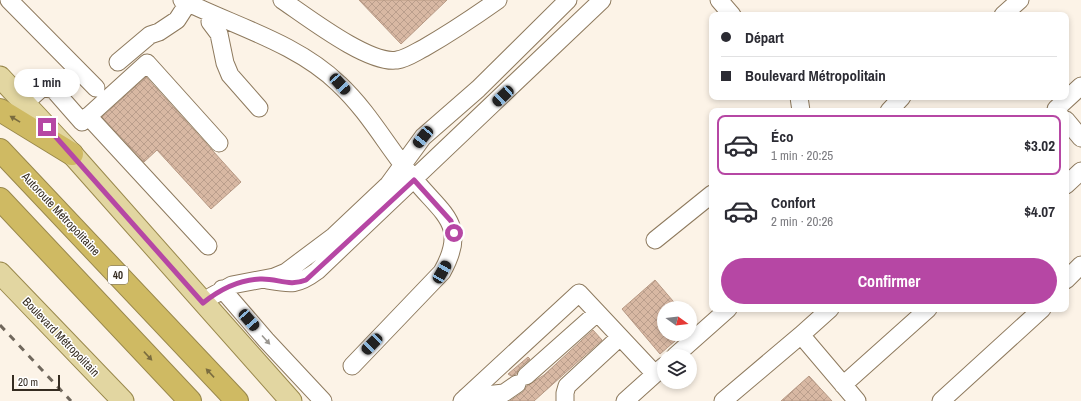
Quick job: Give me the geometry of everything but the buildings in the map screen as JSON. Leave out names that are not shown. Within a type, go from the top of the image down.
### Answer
[{"type":"highway","points":[[0,110],[72,154]]},
{"type":"highway","name":"Autoroute Métropolitaine","points":[[0,150],[237,401]]},
{"type":"highway","points":[[0,199],[190,401]]},
{"type":"highway","points":[[0,213],[121,327]]},
{"type":"main road","points":[[0,77],[72,154],[291,401]]},
{"type":"main road","name":"Boulevard Métropolitain","points":[[0,273],[123,401]]},
{"type":"street","points":[[9,0],[96,88]]},
{"type":"street","points":[[282,0],[319,25],[368,54],[388,60],[396,60],[409,56],[454,31],[498,0]]},
{"type":"street","points":[[203,303],[222,289],[274,277],[286,272],[334,236],[388,185],[423,137],[478,88],[568,0]]},
{"type":"street","points":[[260,279],[291,284],[306,280],[414,180],[602,0]]},
{"type":"street","points":[[719,0],[729,12]]},
{"type":"street","points":[[1007,12],[1020,0]]},
{"type":"street","points":[[118,62],[150,34],[159,32],[177,20],[185,2],[286,48],[326,73],[340,84],[366,114],[414,180],[451,221],[454,233],[449,258],[434,280],[352,366]]},
{"type":"street","points":[[211,14],[210,22],[219,34],[225,63],[230,75],[259,108]]},
{"type":"street","points":[[25,103],[38,90],[48,88],[53,89],[82,122],[147,64],[219,143]]},
{"type":"street","points":[[1069,114],[1081,86]]},
{"type":"street","points":[[892,108],[899,100]]},
{"type":"street","points":[[88,116],[208,246]]},
{"type":"street","points":[[1069,182],[1081,171]]},
{"type":"street","points":[[655,240],[709,196]]},
{"type":"street","points":[[1069,277],[1081,265]]},
{"type":"street","points":[[222,289],[266,340],[323,401]]},
{"type":"street","points":[[464,399],[579,293],[620,337],[657,368]]},
{"type":"street","points":[[683,349],[725,312]]},
{"type":"street","points":[[723,401],[827,312]]},
{"type":"street","points":[[843,385],[925,312]]},
{"type":"street","points":[[941,401],[1039,312]]},
{"type":"street","points":[[464,399],[504,393],[521,380],[597,313]]},
{"type":"street","points":[[801,335],[857,401]]},
{"type":"street","points":[[565,401],[564,393],[567,386],[620,337]]},
{"type":"street","points":[[625,401],[657,372]]},
{"type":"railway","points":[[0,325],[71,401]]},
{"type":"route","points":[[47,127],[203,303],[222,289],[240,283],[260,279],[291,284],[306,280],[414,180],[451,221],[454,233]]}]
